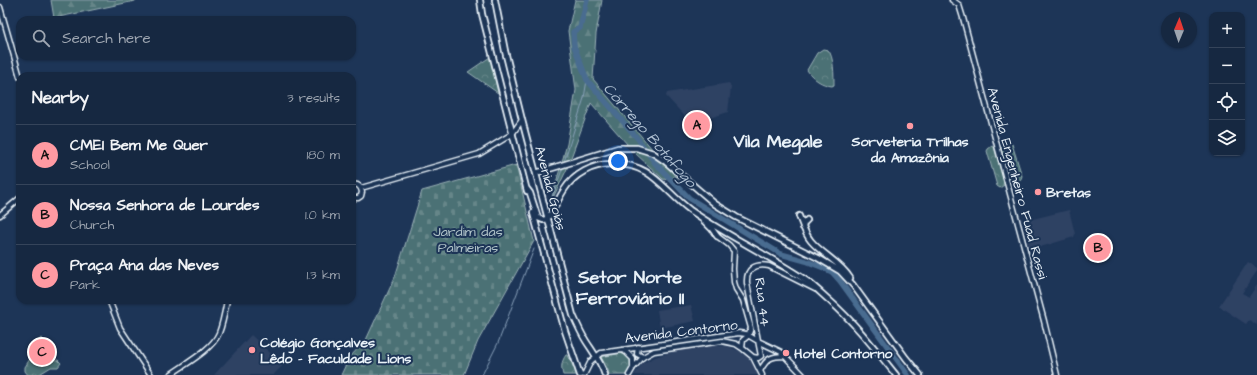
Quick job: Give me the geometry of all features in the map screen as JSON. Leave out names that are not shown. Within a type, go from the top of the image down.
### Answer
[{"type":"main road","name":"Avenida Goiás","points":[[480,0],[482,14],[512,134],[565,331],[580,375]]},
{"type":"main road","name":"Avenida Goiás","points":[[495,0],[506,56],[573,315],[578,328],[597,356],[605,375]]},
{"type":"main road","name":"Avenida Engenheiro Fuad Rassi","points":[[952,0],[959,5],[963,18],[1057,375]]},
{"type":"main road","points":[[0,7],[19,72]]},
{"type":"main road","points":[[356,185],[361,188],[479,154],[512,134],[522,120]]},
{"type":"main road","points":[[536,173],[618,148],[637,148],[653,153],[666,162],[715,204],[736,217],[818,258],[840,271],[854,285]]},
{"type":"main road","points":[[527,189],[530,193],[538,218],[543,220],[548,218],[565,189],[573,179],[588,170],[603,164],[625,164],[649,173],[701,217],[807,281],[848,318],[896,375]]},
{"type":"main road","points":[[356,198],[361,196],[361,188]]},
{"type":"main road","points":[[0,215],[16,201]]},
{"type":"main road","points":[[799,216],[810,240],[818,249],[840,265],[845,271],[906,358],[920,375]]},
{"type":"main road","points":[[701,217],[717,236]]},
{"type":"main road","points":[[803,227],[807,220]]},
{"type":"main road","name":"Rua 44","points":[[717,236],[730,245],[734,251],[734,282],[736,289],[743,300],[751,328],[748,336],[742,340],[742,348]]},
{"type":"main road","name":"Rua 44","points":[[758,341],[747,283],[747,276],[756,265],[760,264],[769,266],[819,291]]},
{"type":"main road","points":[[111,304],[120,328],[151,375]]},
{"type":"main road","points":[[170,375],[202,353],[212,344],[219,334],[226,304]]},
{"type":"main road","name":"Avenida Contorno","points":[[597,356],[601,353],[638,347],[739,333],[781,352],[803,375]]},
{"type":"main road","name":"Avenida Contorno","points":[[629,375],[643,357],[659,350],[722,341],[736,344],[753,357]]},
{"type":"main road","points":[[758,341],[761,356]]},
{"type":"main road","points":[[638,347],[637,354],[643,357]]},
{"type":"main road","points":[[622,350],[633,359],[633,368]]},
{"type":"main road","points":[[584,375],[591,361],[597,356]]},
{"type":"main road","points":[[753,357],[758,358],[761,356],[768,359],[777,356],[785,356]]},
{"type":"main road","points":[[753,357],[761,373]]},
{"type":"main road","points":[[761,373],[768,359]]},
{"type":"shaded area","points":[[729,83],[731,87],[728,112],[692,124],[666,96],[667,93]]},
{"type":"shaded area","points":[[1069,210],[1075,234],[1074,237],[1030,250],[1023,225],[1025,221]]},
{"type":"shaded area","points":[[1248,262],[1257,268],[1257,271],[1242,293],[1249,297],[1257,285],[1257,325],[1249,320],[1246,324],[1219,306]]},
{"type":"shaded area","points":[[691,305],[695,321],[660,328],[657,310]]},
{"type":"shaded area","name":"Colégio Gonçalves Lêdo - Faculdade Lions","points":[[251,335],[283,365],[273,375],[214,375]]},
{"type":"shaded area","points":[[727,346],[744,353],[756,366],[758,375],[634,375],[643,363],[655,357],[683,349]]},
{"type":"green space","points":[[51,0],[136,0],[64,16],[54,16]]},
{"type":"green space","points":[[575,0],[602,0],[596,34],[593,79],[680,182],[663,179],[635,153],[591,103],[566,171],[550,204],[567,144],[576,90],[568,31]]},
{"type":"green space","points":[[823,49],[828,50],[831,57],[834,77],[834,85],[832,86],[818,81],[807,70],[817,53]]},
{"type":"green space","points":[[490,57],[498,93],[468,72]]},
{"type":"green space","points":[[1012,144],[1022,176],[1020,181],[1014,184],[1011,183],[1001,148]]},
{"type":"green space","points":[[992,146],[994,147],[1004,182],[1004,185],[1000,188],[997,186],[987,151]]},
{"type":"green space","name":"Jardim das Palmeiras","points":[[516,165],[534,241],[478,341],[464,375],[341,375],[349,358],[366,340],[395,277],[422,191]]},
{"type":"green space","points":[[41,338],[45,342],[44,344],[55,360],[58,360],[61,363],[58,367],[51,367],[38,375],[28,375],[25,371],[25,367]]},
{"type":"green space","points":[[622,353],[629,356],[632,361],[629,375],[609,375],[601,357]]},
{"type":"green space","points":[[566,355],[568,355],[577,375],[563,375],[562,365]]},
{"type":"waterway","name":"Córrego Botafogo","points":[[587,0],[580,28],[573,32],[574,46],[587,80],[638,139],[655,163],[689,198],[781,254],[806,261],[832,272],[908,375]]},
{"type":"waterway","points":[[564,162],[584,98],[587,80]]},
{"type":"waterway","points":[[550,204],[563,167]]},
{"type":"waterway","points":[[482,375],[498,343],[534,249]]},
{"type":"place","name":"CMEI Bem Me Quer","points":[[697,125]]},
{"type":"place","name":"Sorveteria Trilhas da Amazônia","points":[[910,126]]},
{"type":"place","name":"Bretas","points":[[1038,192]]},
{"type":"place","name":"Nossa Senhora de Lourdes","points":[[1098,248]]},
{"type":"place","name":"Colégio Gonçalves Lêdo - Faculdade Lions","points":[[252,350]]},
{"type":"place","name":"Praça Ana das Neves","points":[[42,352]]},
{"type":"place","name":"Hotel Contorno","points":[[786,353]]},
{"type":"district","name":"Vila Megale","points":[[778,141]]},
{"type":"district","name":"Setor Norte Ferroviário II","points":[[630,287]]}]
